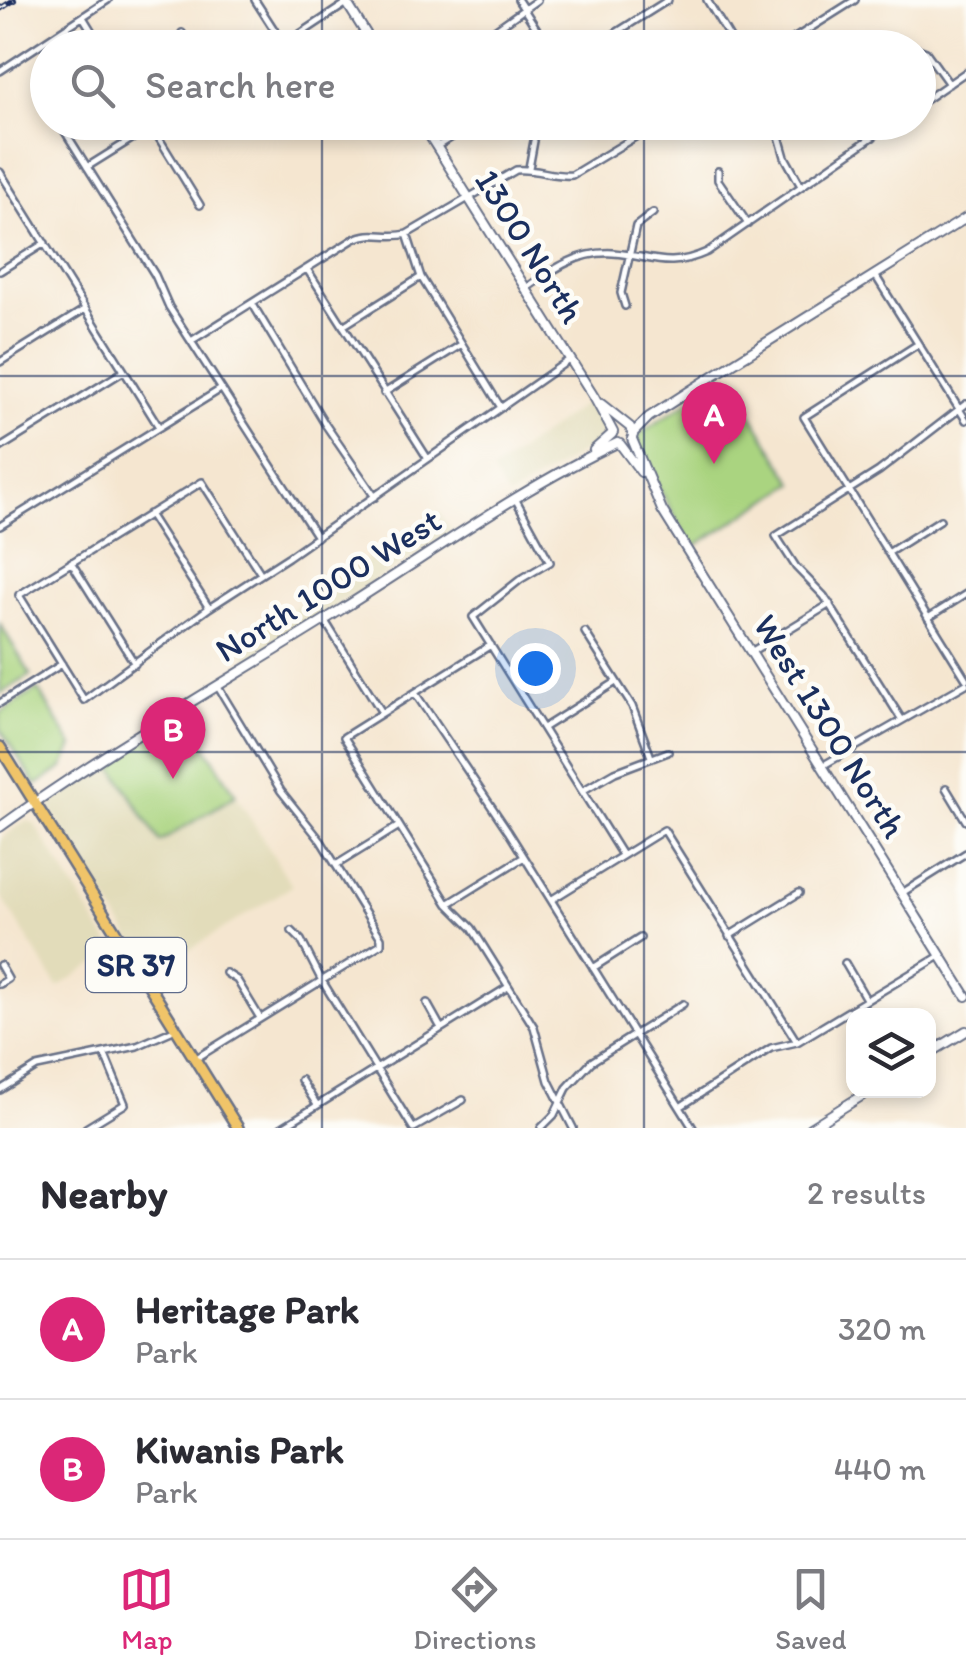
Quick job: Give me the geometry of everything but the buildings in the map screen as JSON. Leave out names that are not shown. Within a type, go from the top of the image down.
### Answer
[{"type":"main road","name":"SR 37","points":[[0,748],[238,1128]]},
{"type":"street","points":[[63,30],[108,0]]},
{"type":"street","points":[[255,0],[272,30]]},
{"type":"street","points":[[518,0],[537,30]]},
{"type":"street","points":[[494,30],[537,0]]},
{"type":"street","points":[[620,30],[668,0]]},
{"type":"street","points":[[707,0],[725,30]]},
{"type":"street","points":[[808,30],[856,0]]},
{"type":"street","points":[[305,30],[346,2],[363,30]]},
{"type":"street","points":[[84,16],[92,30]]},
{"type":"street","points":[[0,71],[30,51]]},
{"type":"street","points":[[936,65],[950,84]]},
{"type":"street","points":[[936,93],[966,72]]},
{"type":"street","points":[[70,140],[155,274],[168,306],[317,537]]},
{"type":"street","points":[[87,167],[128,140]]},
{"type":"street","points":[[159,140],[200,206]]},
{"type":"street","name":"1300 North","points":[[432,140],[594,397],[615,438]]},
{"type":"street","points":[[436,147],[447,140]]},
{"type":"street","points":[[191,341],[364,234],[408,234],[507,174],[530,168],[558,176],[572,175],[630,140]]},
{"type":"street","points":[[780,140],[801,186]]},
{"type":"street","points":[[525,289],[561,264],[579,257],[612,253],[650,262],[688,261],[707,252],[869,140]]},
{"type":"street","points":[[530,168],[534,142]]},
{"type":"street","points":[[718,171],[718,180],[748,224]]},
{"type":"street","points":[[0,172],[159,427]]},
{"type":"street","points":[[625,306],[621,293],[636,226],[653,213]]},
{"type":"street","points":[[615,438],[966,218]]},
{"type":"street","points":[[408,234],[421,277],[500,406]]},
{"type":"street","points":[[0,271],[44,244]]},
{"type":"street","points":[[308,269],[428,459]]},
{"type":"street","points":[[875,275],[966,420]]},
{"type":"street","points":[[342,326],[421,277]]},
{"type":"street","points":[[252,303],[325,424],[375,497]]},
{"type":"street","points":[[0,362],[86,309]]},
{"type":"street","points":[[384,393],[462,344]]},
{"type":"street","points":[[822,766],[966,681],[804,417],[918,344]]},
{"type":"street","points":[[261,574],[202,482],[18,595],[84,700],[209,608],[261,574],[317,537],[569,360]]},
{"type":"street","points":[[0,448],[124,371]]},
{"type":"street","points":[[0,526],[222,389]]},
{"type":"street","name":"1300 North","points":[[594,397],[629,430]]},
{"type":"street","points":[[902,720],[830,604],[796,567],[776,536],[898,458],[966,404]]},
{"type":"street","points":[[615,438],[617,425],[629,430]]},
{"type":"street","name":"West 1300 North","points":[[629,430],[662,510],[966,996]]},
{"type":"street","name":"West 1300 North","points":[[615,438],[650,484]]},
{"type":"street","name":"North 1000 West","points":[[0,828],[34,802],[615,438]]},
{"type":"street","points":[[516,500],[550,562],[473,616],[622,855]]},
{"type":"street","points":[[148,513],[209,608]]},
{"type":"street","points":[[888,553],[940,520]]},
{"type":"street","points":[[71,562],[135,664]]},
{"type":"street","points":[[928,618],[966,594]]},
{"type":"street","points":[[751,652],[830,604]]},
{"type":"street","points":[[324,620],[382,711]]},
{"type":"street","points":[[585,632],[632,706],[651,757]]},
{"type":"street","points":[[491,645],[344,737],[448,904],[472,928],[508,986],[541,1043],[548,1081],[573,1128]]},
{"type":"street","points":[[0,703],[62,664]]},
{"type":"street","points":[[543,728],[616,682]]},
{"type":"street","points":[[195,1059],[381,944],[336,865],[281,791],[218,687]]},
{"type":"street","points":[[415,693],[524,857],[693,1128]]},
{"type":"street","points":[[582,790],[668,752]]},
{"type":"street","points":[[946,788],[966,821]]},
{"type":"street","points":[[336,865],[399,826]]},
{"type":"street","points":[[550,900],[664,830],[797,1042]]},
{"type":"street","points":[[902,893],[966,853]]},
{"type":"street","points":[[448,904],[524,857]]},
{"type":"street","points":[[730,936],[799,893]]},
{"type":"street","points":[[292,932],[301,940],[320,979],[413,1128],[463,1100]]},
{"type":"street","points":[[593,968],[640,938]]},
{"type":"street","points":[[680,1107],[771,1048],[797,1042],[940,955]]},
{"type":"street","points":[[845,963],[866,999]]},
{"type":"street","points":[[0,965],[8,979],[0,984]]},
{"type":"street","points":[[226,973],[237,980],[260,1018]]},
{"type":"street","points":[[281,1128],[508,986]]},
{"type":"street","points":[[426,1003],[441,1028]]},
{"type":"street","points":[[541,1128],[567,1088],[592,1062],[683,1004]]},
{"type":"street","points":[[0,1090],[45,1064],[144,1044],[176,1029]]},
{"type":"street","points":[[936,1049],[966,1031]]},
{"type":"street","points":[[86,1128],[125,1104],[104,1054]]},
{"type":"street","points":[[301,1080],[317,1106]]},
{"type":"street","points":[[810,1128],[857,1098]]},
{"type":"shaded area","points":[[588,401],[606,428],[603,439],[508,498],[492,472]]},
{"type":"shaded area","points":[[439,511],[452,532],[249,660],[239,645]]},
{"type":"shaded area","points":[[110,762],[160,841],[236,795],[292,886],[152,973],[50,809],[52,803]]},
{"type":"shaded area","points":[[26,821],[34,823],[114,952],[58,987],[0,894],[0,839]]},
{"type":"green space","points":[[727,376],[794,483],[692,548],[637,448],[639,434]]},
{"type":"green space","points":[[0,624],[31,675],[0,694]]},
{"type":"green space","points":[[38,689],[73,746],[63,768],[36,785],[0,729],[0,713]]},
{"type":"green space","points":[[186,715],[236,795],[160,842],[110,762]]},
{"type":"railway","points":[[0,9],[14,0]]},
{"type":"place","name":"Heritage Park","points":[[714,464]]},
{"type":"place","name":"Kiwanis Park","points":[[173,779]]}]
